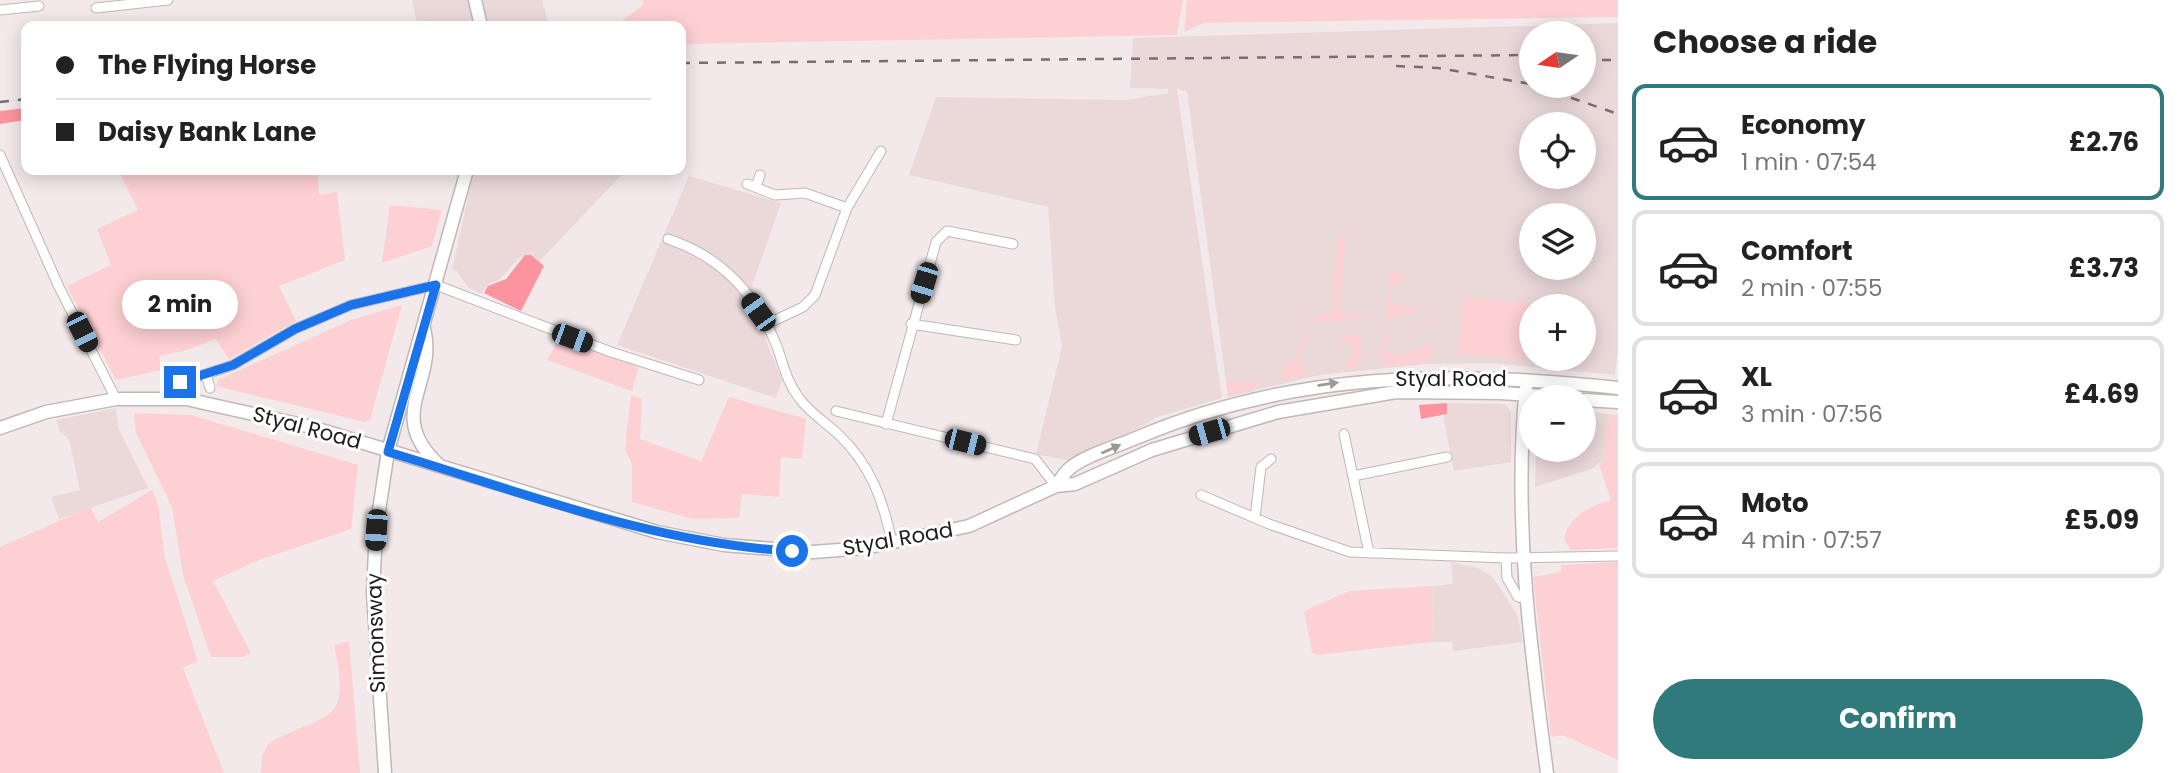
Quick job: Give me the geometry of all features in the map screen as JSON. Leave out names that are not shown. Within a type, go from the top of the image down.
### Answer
[{"type":"main road","points":[[475,0],[480,21]]},
{"type":"main road","name":"Simonsway","points":[[384,773],[373,593],[376,530],[388,452],[466,175]]},
{"type":"main road","points":[[424,327],[428,344],[412,421],[415,436],[426,453],[443,468]]},
{"type":"main road","name":"Styal Road","points":[[1056,486],[1069,469],[1135,438],[1178,421],[1264,397],[1370,379],[1429,377],[1527,380],[1618,388]]},
{"type":"main road","points":[[1526,385],[1527,380]]},
{"type":"main road","name":"Styal Road","points":[[0,428],[46,412],[116,399],[197,401],[271,416],[657,532],[724,545],[813,552],[892,543],[969,526],[1056,486],[1075,484],[1186,439],[1297,408],[1396,392],[1519,395]]},
{"type":"main road","points":[[1596,401],[1618,402]]},
{"type":"main road","points":[[1523,462],[1522,558],[1547,773]]},
{"type":"street","points":[[96,8],[168,0]]},
{"type":"street","points":[[0,10],[39,6]]},
{"type":"street","points":[[767,324],[811,302],[821,285],[846,208],[881,151]]},
{"type":"street","points":[[0,155],[59,287],[116,399]]},
{"type":"street","points":[[760,175],[751,186],[775,195],[805,193],[846,208]]},
{"type":"street","points":[[886,424],[911,324],[936,242],[947,231],[1013,244]]},
{"type":"street","points":[[668,239],[690,246],[716,261],[731,274],[767,324],[788,380],[799,398],[852,448],[867,468],[879,491],[892,543]]},
{"type":"street","points":[[180,382],[233,365],[295,329],[351,305],[436,285],[611,352],[699,380]]},
{"type":"street","points":[[911,324],[1016,340]]},
{"type":"street","points":[[206,373],[210,388]]},
{"type":"street","points":[[836,411],[1035,459],[1056,486]]},
{"type":"street","points":[[1344,434],[1369,553]]},
{"type":"street","points":[[1353,476],[1447,457]]},
{"type":"street","points":[[1255,518],[1261,467],[1271,459]]},
{"type":"street","points":[[1201,495],[1335,549],[1369,553],[1506,558],[1618,556]]},
{"type":"street","points":[[1506,558],[1511,586],[1518,597],[1526,598]]},
{"type":"shaded area","points":[[412,0],[542,0],[548,21],[417,21]]},
{"type":"shaded area","points":[[643,0],[1183,0],[1177,35],[686,44],[686,21],[622,21],[643,5]]},
{"type":"shaded area","points":[[1187,0],[1618,0],[1618,17],[1203,23],[1184,32]]},
{"type":"shaded area","points":[[1618,23],[1618,348],[1615,375],[1574,371],[1596,371],[1596,294],[1519,294],[1519,366],[1491,363],[1426,364],[1319,375],[1228,397],[1187,92],[1177,89],[1222,398],[1157,417],[1127,435],[1066,460],[1036,454],[1062,347],[1055,307],[1048,207],[909,175],[936,97],[1126,100],[1168,93],[1168,89],[1130,88],[1133,38],[1519,26],[1519,98],[1596,98],[1596,24]]},
{"type":"shaded area","points":[[21,109],[21,121],[0,124],[0,111]]},
{"type":"shaded area","points":[[121,175],[318,175],[319,195],[337,192],[345,260],[279,286],[296,321],[229,359],[216,339],[187,350],[159,356],[162,370],[116,380],[67,286],[111,265],[97,229],[138,210]]},
{"type":"shaded area","points":[[473,175],[621,175],[539,262],[531,256],[520,257],[500,279],[489,284],[481,294],[468,287],[456,270],[452,270]]},
{"type":"shaded area","points":[[689,176],[781,203],[752,286],[767,343],[782,380],[776,398],[617,345]]},
{"type":"shaded area","points":[[390,205],[442,210],[432,246],[382,263]]},
{"type":"shaded area","points":[[1339,236],[1346,237],[1339,311],[1346,312],[1345,319],[1351,320],[1307,323],[1308,313],[1310,321],[1317,321],[1318,314],[1332,315]]},
{"type":"shaded area","points":[[525,255],[531,255],[544,266],[521,311],[484,293],[488,286],[506,279]]},
{"type":"shaded area","points":[[1391,270],[1403,275],[1403,282],[1395,282],[1394,288],[1390,288],[1392,304],[1421,308],[1390,318],[1386,316]]},
{"type":"shaded area","points":[[1463,297],[1519,302],[1519,358],[1458,353]]},
{"type":"shaded area","points":[[402,305],[370,420],[365,422],[216,386],[218,380],[351,320]]},
{"type":"shaded area","points":[[1353,313],[1362,314],[1362,319],[1352,320]]},
{"type":"shaded area","points":[[1433,318],[1439,321],[1437,327],[1433,319],[1388,334],[1390,342],[1383,345],[1386,354],[1393,351],[1395,357],[1434,344],[1429,362],[1388,366],[1380,354],[1385,335]]},
{"type":"shaded area","points":[[1354,334],[1360,338],[1361,355],[1356,368],[1347,369],[1346,360],[1352,359],[1350,342],[1342,343],[1341,336]]},
{"type":"shaded area","points":[[1302,337],[1307,337],[1307,346],[1302,345],[1298,363],[1303,363],[1303,371],[1310,373],[1286,380],[1282,368],[1288,359],[1295,362]]},
{"type":"shaded area","points":[[559,339],[639,367],[632,391],[547,360]]},
{"type":"shaded area","points":[[1226,381],[1258,382],[1256,388],[1228,397]]},
{"type":"shaded area","points":[[631,395],[642,399],[640,439],[701,461],[729,397],[806,419],[802,459],[781,457],[779,497],[742,494],[739,518],[693,519],[632,502],[632,464],[625,449]]},
{"type":"shaded area","points":[[1447,403],[1505,404],[1511,412],[1511,462],[1454,471],[1443,415],[1447,414]]},
{"type":"shaded area","points":[[1447,403],[1447,414],[1421,419],[1419,405]]},
{"type":"shaded area","points":[[116,408],[118,427],[148,488],[59,519],[51,497],[80,490],[69,439],[60,432],[56,420]]},
{"type":"shaded area","points":[[1596,412],[1609,414],[1604,459],[1592,469],[1535,487],[1536,462],[1596,462]]},
{"type":"shaded area","points":[[134,413],[191,415],[358,465],[351,529],[259,560],[213,581],[251,653],[242,657],[211,657],[183,575],[172,507],[136,433]]},
{"type":"shaded area","points":[[1609,414],[1618,415],[1618,548],[1571,550],[1564,539],[1570,524],[1588,509],[1611,500],[1599,465],[1604,459]]},
{"type":"shaded area","points":[[152,490],[158,504],[165,558],[198,661],[183,668],[224,773],[0,773],[0,547],[90,507],[98,522]]},
{"type":"shaded area","points":[[1451,562],[1478,568],[1492,576],[1517,614],[1523,642],[1453,651],[1452,642],[1433,642],[1432,586],[1453,584]]},
{"type":"shaded area","points":[[1618,562],[1618,760],[1563,735],[1551,737],[1533,577],[1561,572],[1561,565]]},
{"type":"shaded area","points":[[1432,586],[1433,642],[1317,655],[1312,652],[1304,611],[1349,591]]},
{"type":"shaded area","points":[[349,641],[360,773],[261,773],[262,757],[268,744],[319,721],[336,705],[340,692],[334,645]]},
{"type":"railway","points":[[686,63],[1519,55]]},
{"type":"railway","points":[[1596,60],[1618,60]]},
{"type":"railway","points":[[1396,66],[1438,68],[1519,82]]},
{"type":"railway","points":[[1572,98],[1618,114]]},
{"type":"railway","points":[[0,102],[21,100]]},
{"type":"route","points":[[180,382],[233,365],[295,329],[351,305],[436,285],[388,452],[657,532],[724,545],[792,551]]}]
